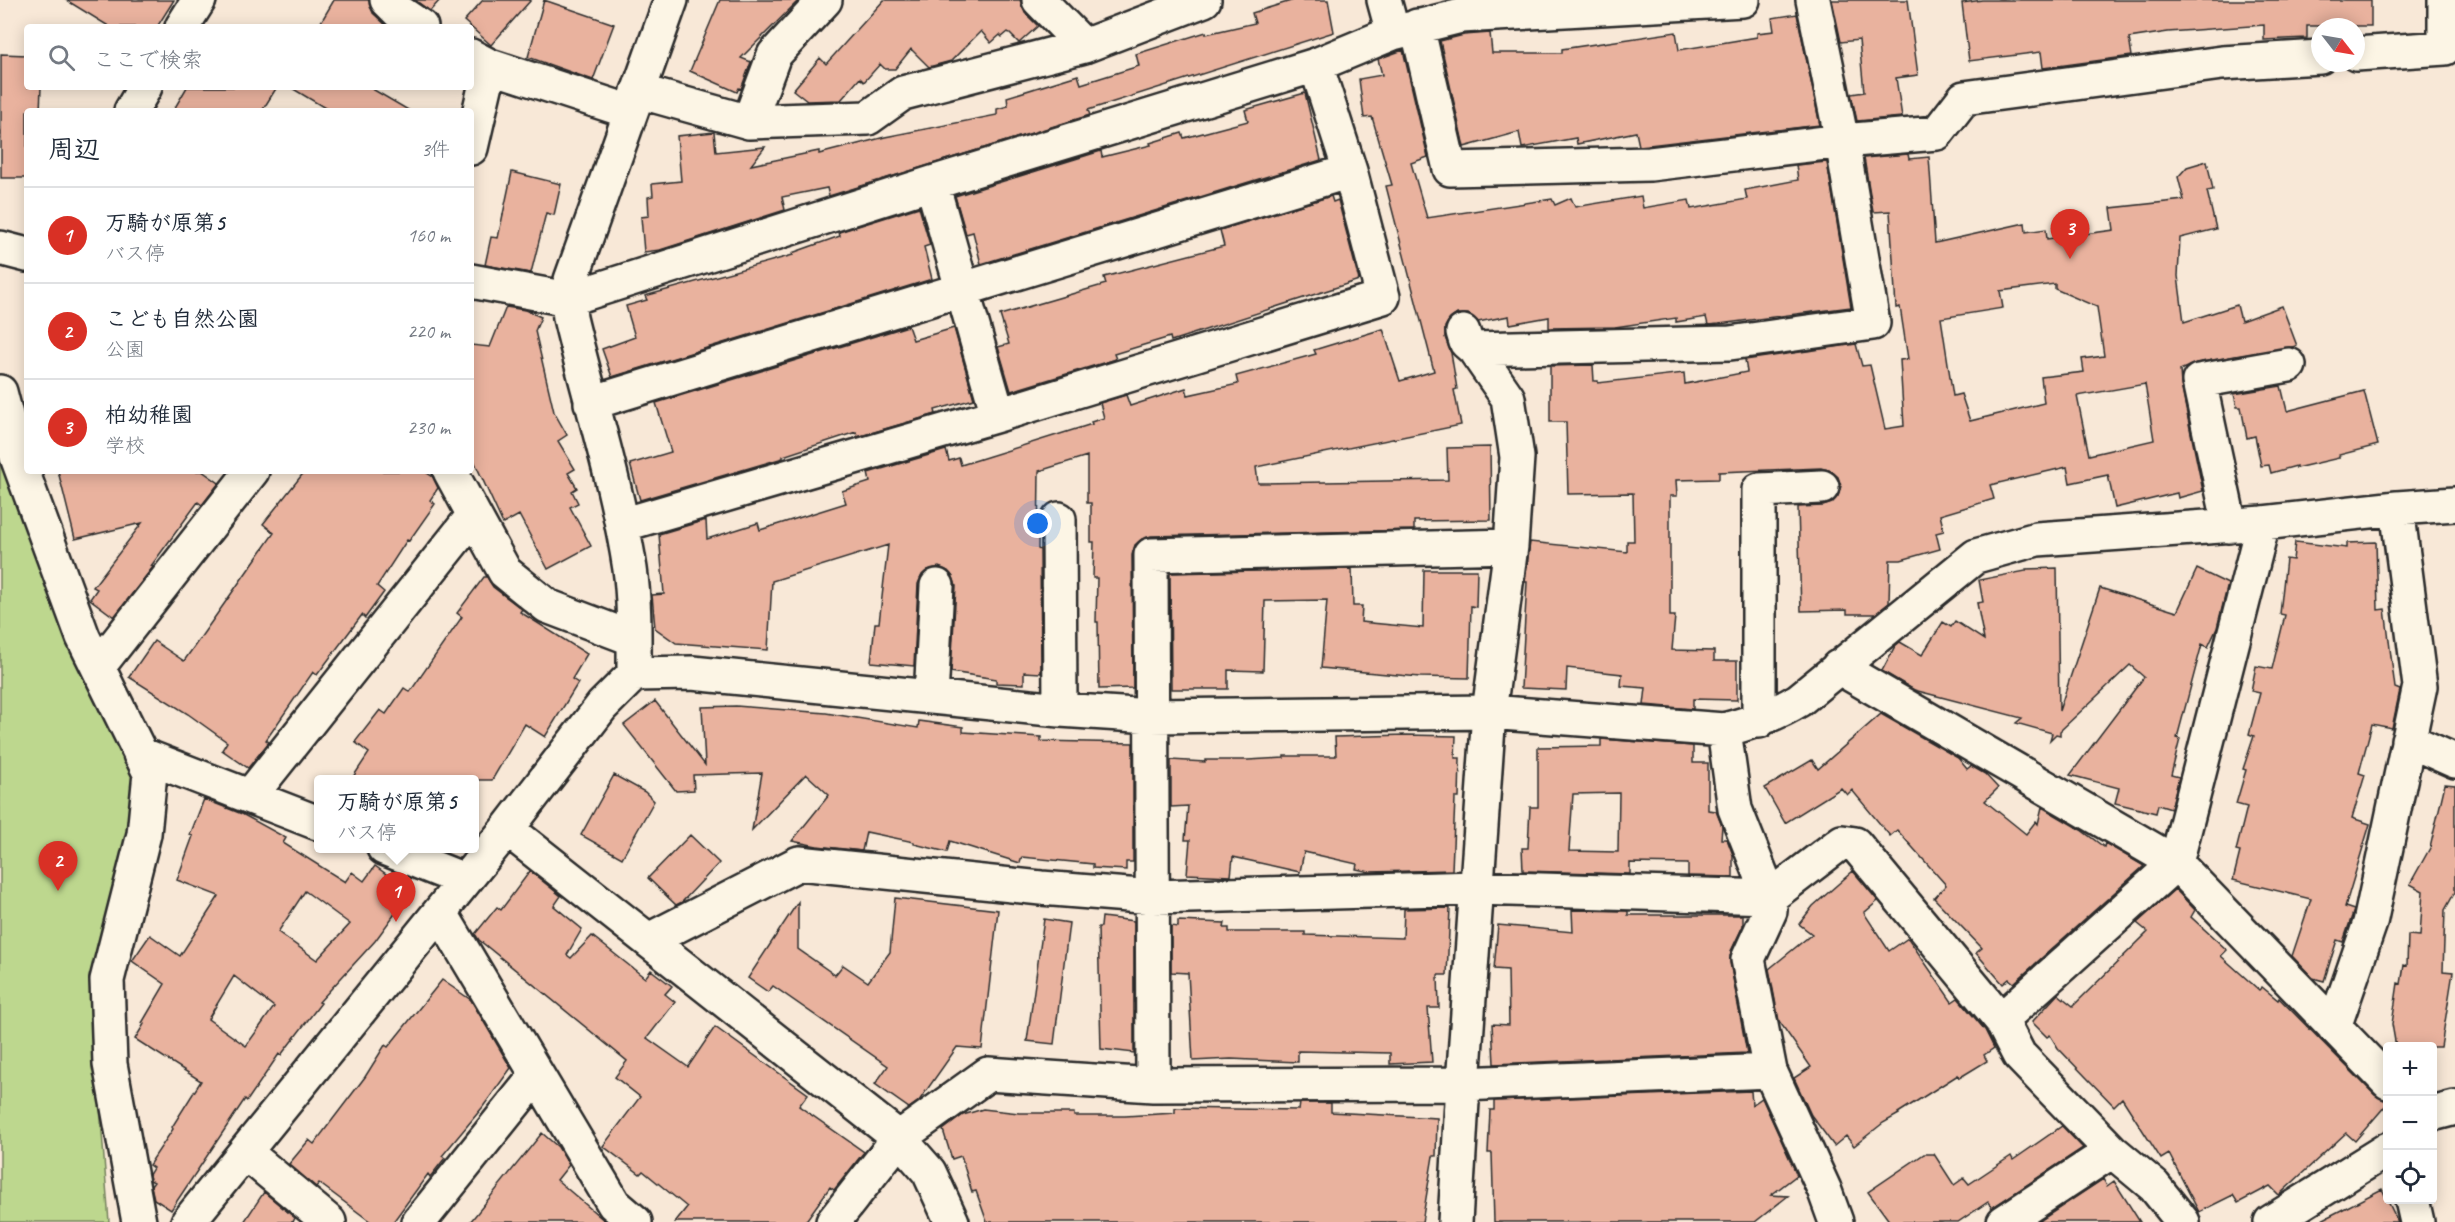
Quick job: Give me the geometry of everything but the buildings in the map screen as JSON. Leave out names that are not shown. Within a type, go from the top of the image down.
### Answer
[{"type":"street","points":[[184,24],[199,0]]},
{"type":"street","points":[[387,0],[417,24]]},
{"type":"street","points":[[634,674],[630,571],[622,525],[570,318],[568,299],[571,280],[671,0]]},
{"type":"street","points":[[749,122],[774,55],[825,0]]},
{"type":"street","points":[[1038,0],[1084,46]]},
{"type":"street","points":[[474,122],[481,61],[634,101],[749,122],[868,118],[903,93],[1084,46],[1204,0]]},
{"type":"street","points":[[1384,0],[1405,29],[1448,175],[1650,164],[1842,141],[1937,133],[1964,98],[2222,63],[2311,58]]},
{"type":"street","points":[[474,282],[568,299],[932,183],[1316,65],[1405,29],[1461,16],[1743,0]]},
{"type":"street","points":[[1455,1222],[1462,1084],[1489,712],[1511,546],[1517,457],[1508,398],[1469,340],[1730,343],[1873,323],[1842,141],[1814,0]]},
{"type":"street","points":[[2365,53],[2445,48],[2445,0]]},
{"type":"street","points":[[622,525],[998,415],[1383,297],[1350,171],[1316,65]]},
{"type":"street","points":[[133,108],[144,90]]},
{"type":"street","points":[[591,403],[1350,171]]},
{"type":"street","points":[[932,183],[998,415]]},
{"type":"street","points":[[0,248],[24,254]]},
{"type":"street","points":[[2230,526],[2199,381],[2289,365]]},
{"type":"street","points":[[0,392],[17,457],[83,637],[150,773],[144,834],[106,980],[110,1064],[139,1222]]},
{"type":"street","points":[[98,667],[250,474]]},
{"type":"street","points":[[452,474],[506,572],[547,606],[634,639]]},
{"type":"street","points":[[1759,721],[1760,490],[1822,488]]},
{"type":"street","points":[[188,1222],[507,829],[602,706],[634,674],[692,673],[1060,710],[1151,716],[1489,712],[1724,730],[1759,721],[1799,700],[1976,556],[2037,539],[2230,526],[2455,504]]},
{"type":"street","points":[[2334,1027],[2370,923],[2420,686],[2397,508]]},
{"type":"street","points":[[250,796],[474,515]]},
{"type":"street","points":[[1059,519],[1060,710]]},
{"type":"street","points":[[2001,1020],[2176,863],[2263,523]]},
{"type":"street","points":[[1154,1085],[1151,555],[1511,546]]},
{"type":"street","points":[[931,697],[937,586]]},
{"type":"street","points":[[1838,666],[2176,863],[2383,1077]]},
{"type":"street","points":[[1724,730],[1735,809],[1770,897],[1770,911],[1748,959],[1770,1071],[1824,1189],[1836,1222]]},
{"type":"street","points":[[2408,740],[2455,761]]},
{"type":"street","points":[[140,754],[314,821]]},
{"type":"street","points":[[507,829],[899,1138],[929,1172],[952,1222]]},
{"type":"street","points":[[649,940],[799,864],[1153,897],[1478,888],[1770,897],[1842,842],[1855,844],[2001,1020],[2019,1055],[2112,1151],[2154,1186],[2182,1222]]},
{"type":"street","points":[[394,853],[464,880]]},
{"type":"street","points":[[440,912],[614,1204],[634,1222]]},
{"type":"street","points":[[833,1222],[899,1138],[988,1074],[1154,1085],[1462,1084],[1770,1071]]},
{"type":"street","points":[[419,1222],[537,1075]]},
{"type":"street","points":[[2437,1113],[2455,1108]]},
{"type":"street","points":[[2271,1222],[2386,1150]]},
{"type":"street","points":[[2004,1222],[2112,1151]]},
{"type":"street","points":[[245,1152],[329,1222]]},
{"type":"street","points":[[2413,1204],[2417,1222]]},
{"type":"green space","points":[[0,443],[2,466],[85,669],[139,789],[91,994],[109,1222],[0,1222]]},
{"type":"place","name":"柏幼稚園","points":[[2070,259]]},
{"type":"place","name":"こども自然公園","points":[[58,891]]},
{"type":"place","name":"万騎が原第5","points":[[396,922]]}]
